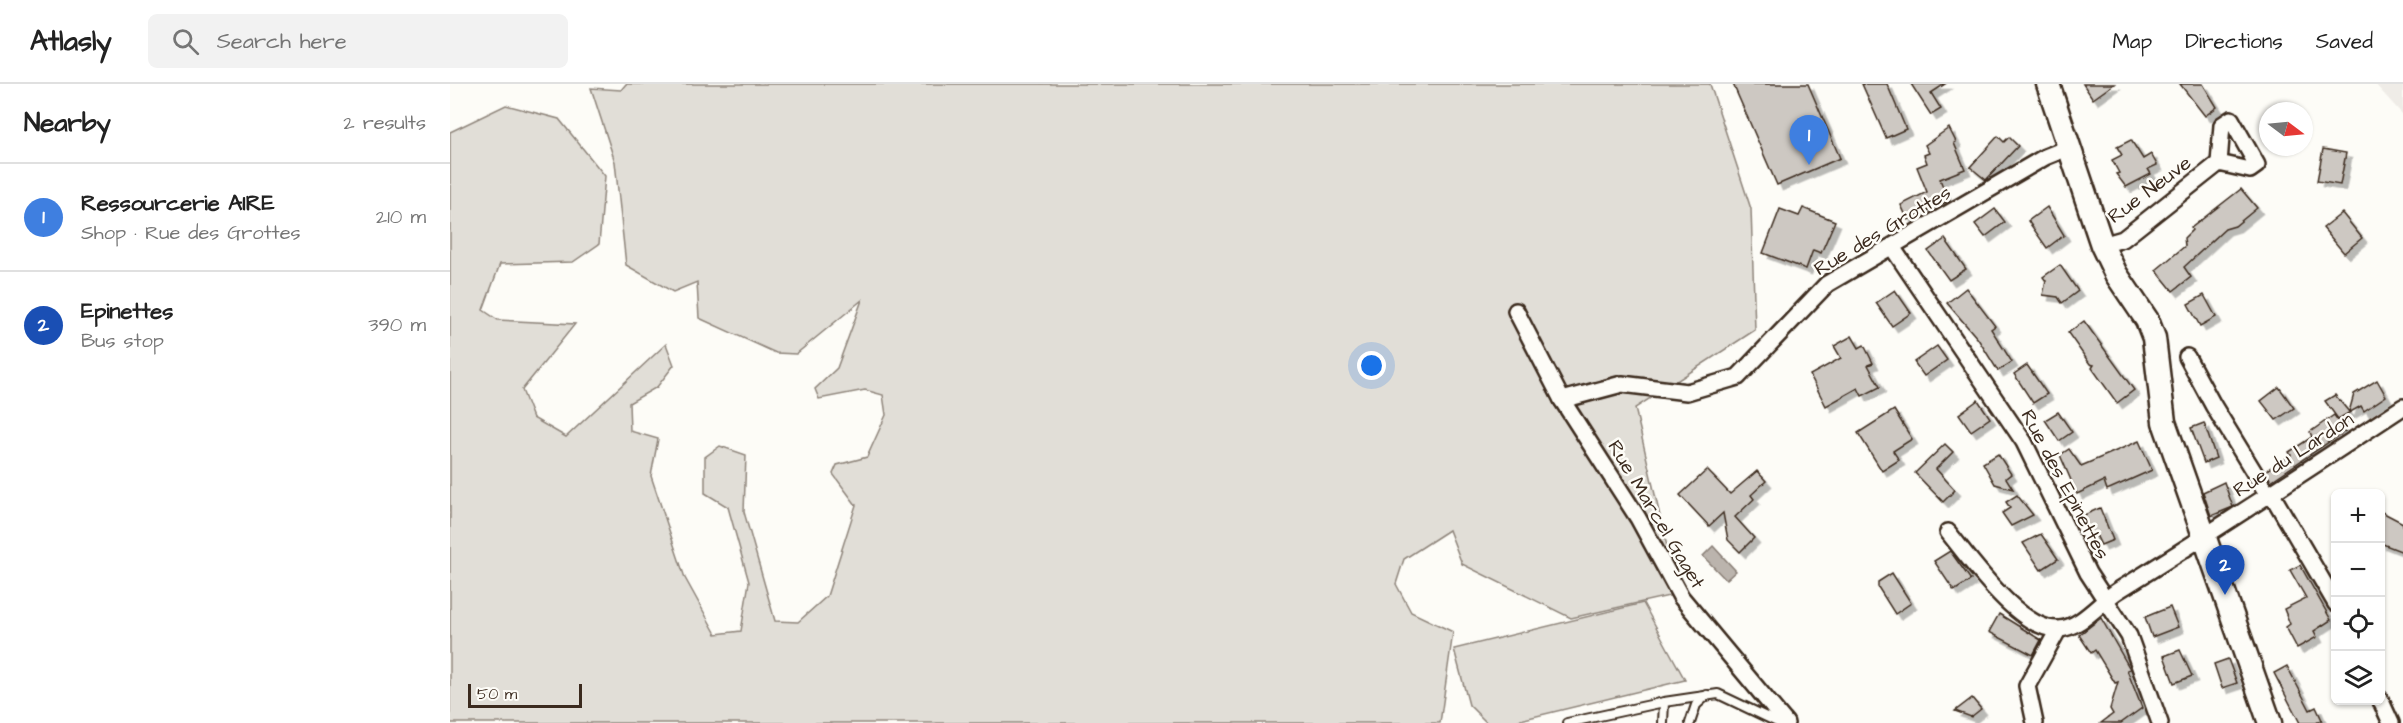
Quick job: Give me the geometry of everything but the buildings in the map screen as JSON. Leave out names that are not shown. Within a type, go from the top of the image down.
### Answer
[{"type":"main road","points":[[2048,84],[2102,244],[2116,274],[2147,320],[2154,339],[2159,368],[2159,398],[2164,422],[2270,723]]},
{"type":"street","name":"Rue des Grottes","points":[[1562,400],[1622,384],[1688,392],[1738,377],[1827,284],[2045,158],[2070,147]]},
{"type":"street","name":"Rue Neuve","points":[[2102,244],[2123,239],[2219,163]]},
{"type":"street","name":"Rue des Epinettes","points":[[1892,247],[2024,442],[2088,573],[2129,636],[2160,723]]},
{"type":"street","name":"Rue Marcel Gaget","points":[[1516,311],[1562,400],[1638,518],[1682,597],[1786,723]]},
{"type":"street","points":[[2187,357],[2213,405],[2306,550],[2332,597]]},
{"type":"street","name":"Rue du Lardon","points":[[2058,630],[2075,624],[2106,598],[2403,407]]},
{"type":"street","points":[[1948,532],[2006,603],[2040,625],[2058,630],[2027,686],[2035,723]]},
{"type":"street","points":[[2383,705],[2391,723]]},
{"type":"lane","points":[[1690,723],[1696,705],[1708,694]]},
{"type":"lane","points":[[1567,723],[1708,694],[1731,698],[1779,723]]},
{"type":"lane","points":[[1663,723],[1664,702]]},
{"type":"shaded area","points":[[626,84],[1710,84],[1751,209],[1755,330],[1635,408],[1678,594],[1571,618],[1462,564],[1449,530],[1404,559],[1396,584],[1411,612],[1453,632],[1440,723],[450,723],[450,132],[506,105],[559,119],[605,176],[599,244],[573,262],[500,264],[483,310],[498,320],[575,324],[522,390],[533,418],[566,437],[666,344],[674,365],[657,387],[629,403],[630,431],[658,439],[651,476],[685,578],[716,634],[741,631],[749,582],[728,507],[705,493],[705,457],[720,446],[746,455],[744,512],[775,621],[798,622],[827,596],[856,505],[833,474],[837,465],[867,457],[886,415],[883,395],[865,390],[819,399],[815,389],[837,368],[862,300],[796,354],[776,353],[699,318],[697,282],[673,292],[626,265],[615,162],[591,88],[621,90]]},
{"type":"shaded area","points":[[2375,84],[2403,84],[2403,115]]},
{"type":"shaded area","points":[[1713,546],[1736,571],[1726,580],[1703,556]]},
{"type":"shaded area","points":[[1643,603],[1685,680],[1508,723],[1487,723],[1469,705],[1454,649]]},
{"type":"place","name":"Ressourcerie AIRE","points":[[1809,165]]},
{"type":"place","name":"Epinettes","points":[[2225,595]]}]
